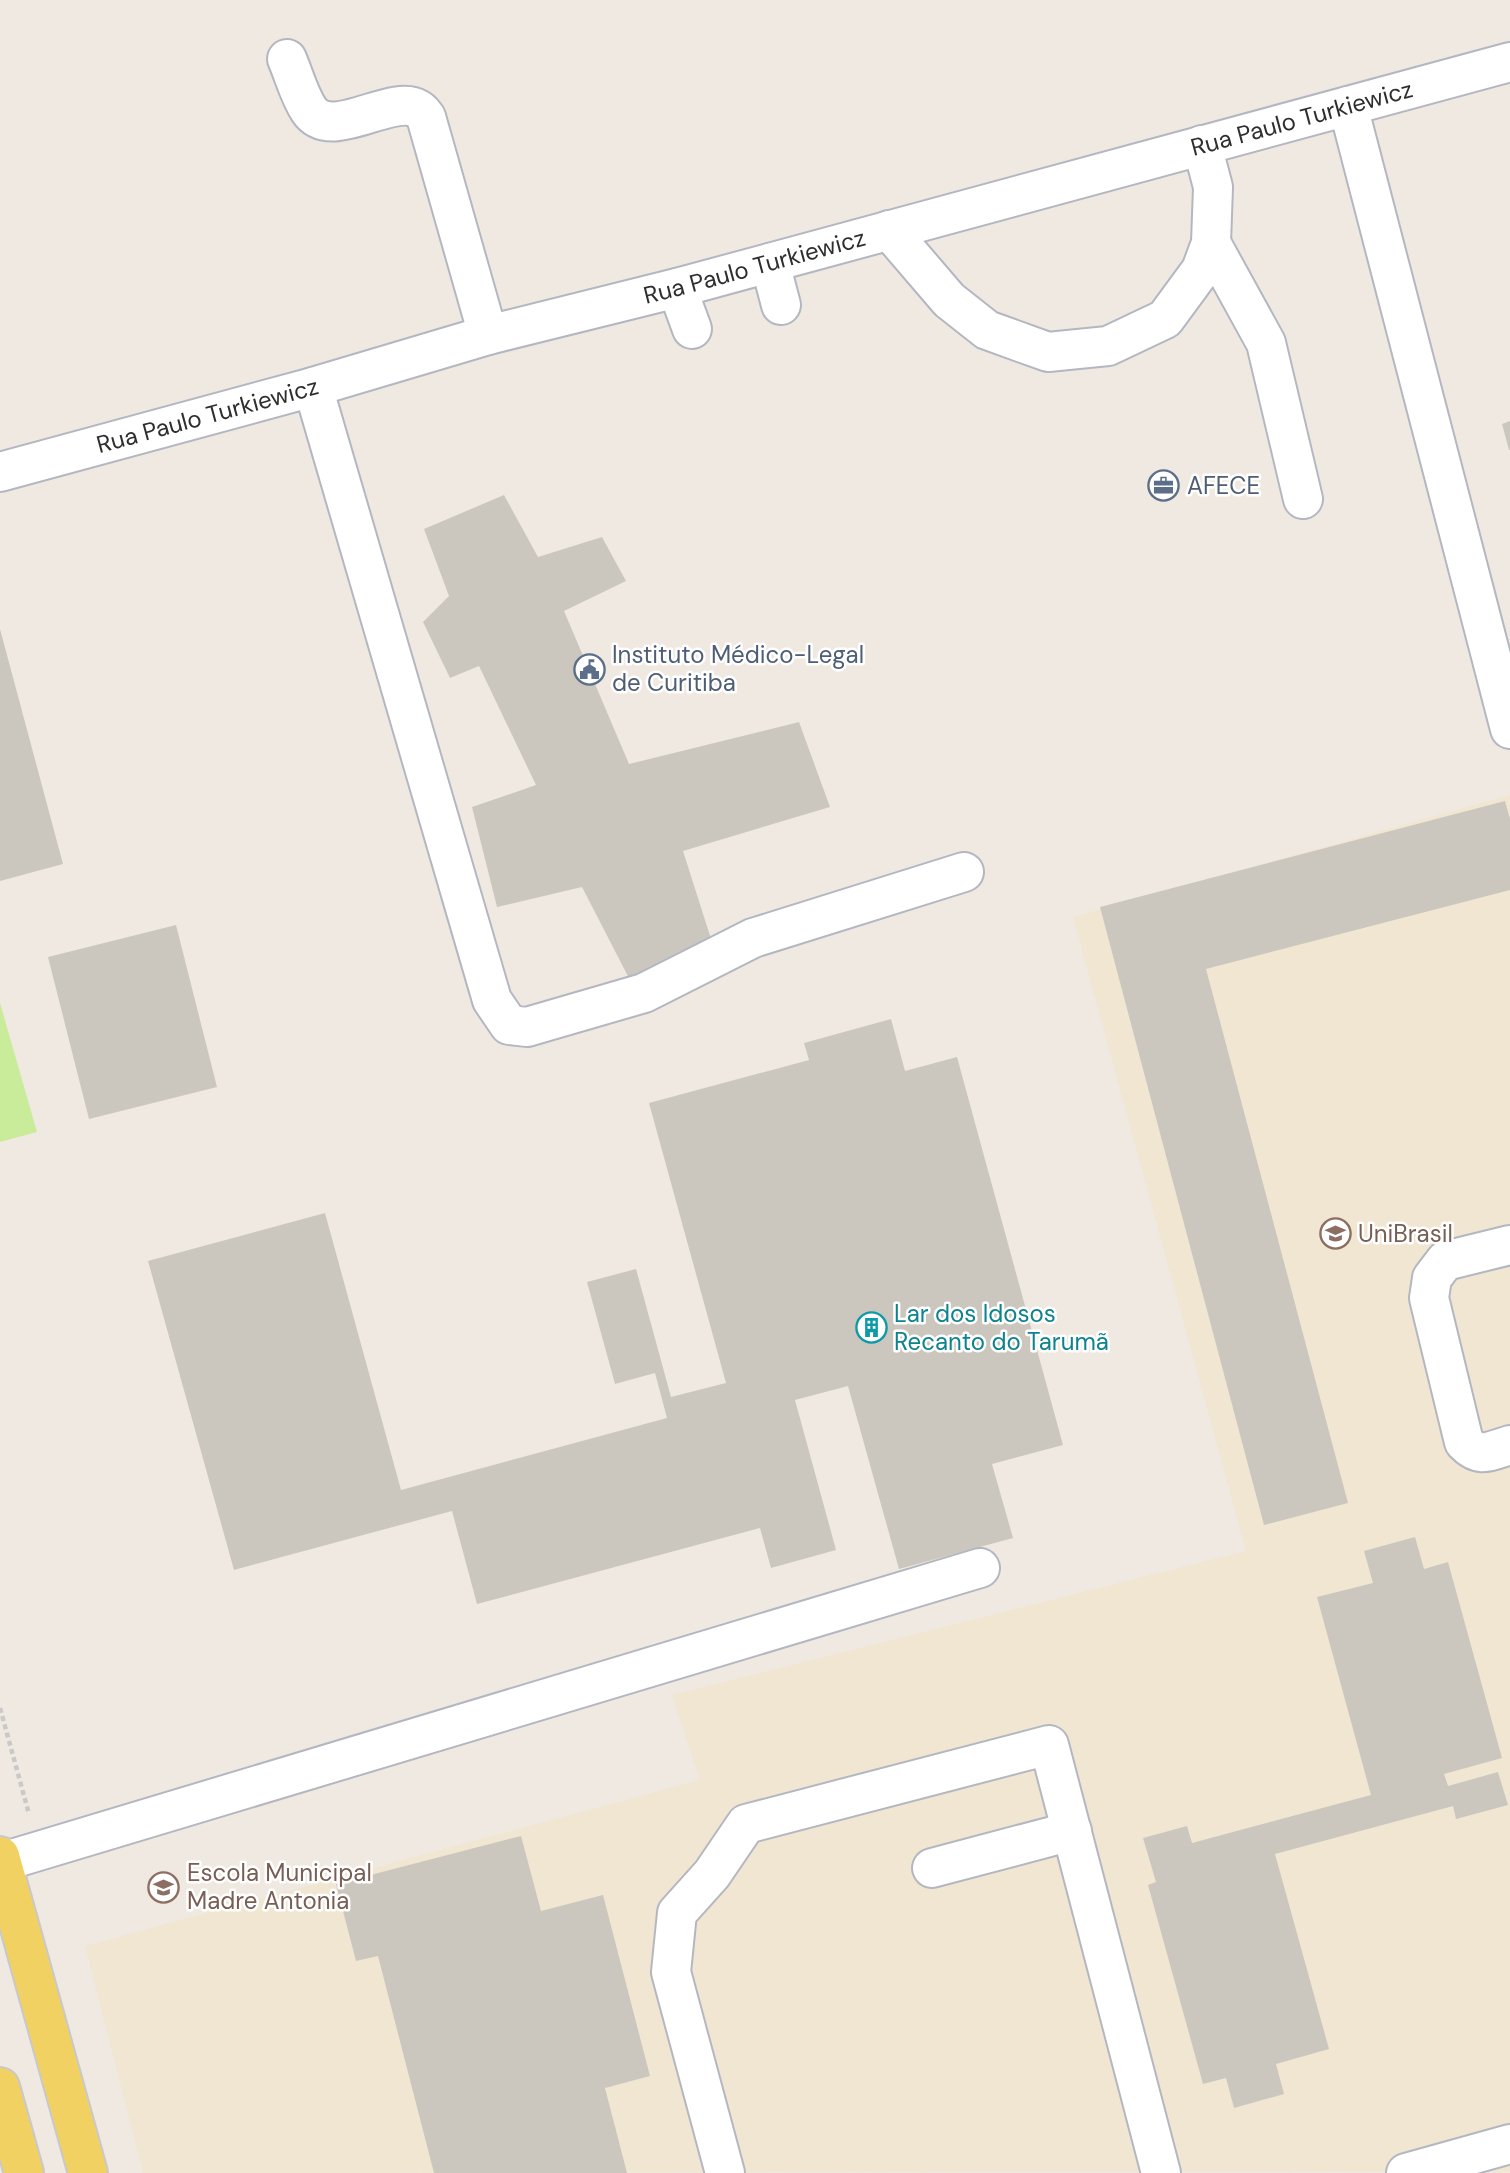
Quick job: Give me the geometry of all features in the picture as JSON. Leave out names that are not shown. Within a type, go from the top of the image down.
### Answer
[{"type":"main road","points":[[1,1859],[88,2173]]},
{"type":"main road","points":[[0,2087],[24,2173]]},
{"type":"street","points":[[287,59],[309,110],[320,120],[334,121],[402,107],[417,108],[426,117],[488,335]]},
{"type":"street","name":"Rua Paulo Turkiewicz","points":[[0,472],[313,387],[488,335],[677,288],[1510,62]]},
{"type":"street","points":[[1348,106],[1510,729]]},
{"type":"street","points":[[890,230],[949,300],[987,330],[1048,352],[1108,346],[1165,319],[1201,270],[1211,243],[1213,187],[1202,145]]},
{"type":"street","points":[[1211,243],[1266,343],[1303,499]]},
{"type":"street","points":[[770,263],[781,305]]},
{"type":"street","points":[[677,288],[692,329]]},
{"type":"street","points":[[313,387],[492,1000],[509,1025],[527,1027],[644,993],[753,938],[964,872]]},
{"type":"street","points":[[1510,1245],[1445,1261],[1432,1278],[1429,1298],[1464,1442],[1471,1450],[1480,1454],[1510,1445]]},
{"type":"street","points":[[1,1859],[980,1568]]},
{"type":"street","points":[[725,2173],[671,1972],[677,1913],[712,1874],[746,1824],[1049,1745],[1161,2173]]},
{"type":"street","points":[[932,1868],[1072,1831]]},
{"type":"street","points":[[1406,2173],[1510,2144]]},
{"type":"shaded area","name":"UniBrasil","points":[[1510,795],[1510,2172],[143,2173],[85,1946],[700,1780],[672,1695],[1246,1551],[1073,917]]},
{"type":"green space","points":[[0,1003],[37,1132],[0,1142]]},
{"type":"building","points":[[1510,421],[1510,450],[1509,450],[1502,424]]},
{"type":"building","points":[[504,495],[538,557],[602,537],[626,581],[564,611],[629,764],[799,722],[830,807],[683,851],[712,942],[633,986],[582,887],[497,907],[472,807],[536,785],[479,666],[450,678],[423,622],[449,596],[424,529]]},
{"type":"building","points":[[0,629],[63,864],[0,881]]},
{"type":"building","points":[[1505,801],[1510,819],[1510,890],[1206,969],[1348,1503],[1264,1525],[1100,907]]},
{"type":"building","points":[[176,925],[217,1087],[89,1119],[48,957]]},
{"type":"building","name":"Lar dos Idosos Recanto do Tarumã","points":[[891,1019],[905,1071],[957,1057],[1063,1445],[992,1464],[1013,1538],[899,1569],[848,1386],[795,1400],[836,1550],[771,1568],[760,1528],[477,1604],[452,1511],[234,1570],[148,1261],[325,1213],[401,1490],[667,1418],[655,1373],[615,1384],[587,1282],[636,1269],[671,1397],[726,1383],[649,1103],[809,1060],[804,1043]]},
{"type":"building","points":[[1415,1537],[1424,1569],[1448,1562],[1502,1758],[1444,1774],[1448,1786],[1498,1772],[1508,1805],[1456,1819],[1453,1806],[1275,1854],[1329,2049],[1276,2064],[1284,2094],[1234,2108],[1226,2078],[1203,2084],[1148,1885],[1156,1882],[1143,1838],[1187,1826],[1192,1843],[1371,1795],[1317,1597],[1373,1583],[1364,1551]]},
{"type":"building","points":[[521,1836],[541,1911],[603,1895],[650,2076],[605,2088],[627,2173],[434,2173],[378,1956],[356,1961],[336,1884]]},
{"type":"place","name":"AFECE","points":[[1164,486]]},
{"type":"place","name":"Instituto Médico-Legal de Curitiba","points":[[589,669]]},
{"type":"place","name":"UniBrasil","points":[[1335,1234]]},
{"type":"place","name":"Lar dos Idosos Recanto do Tarumã","points":[[871,1328]]},
{"type":"place","name":"Escola Municipal Madre Antonia","points":[[164,1887]]}]
